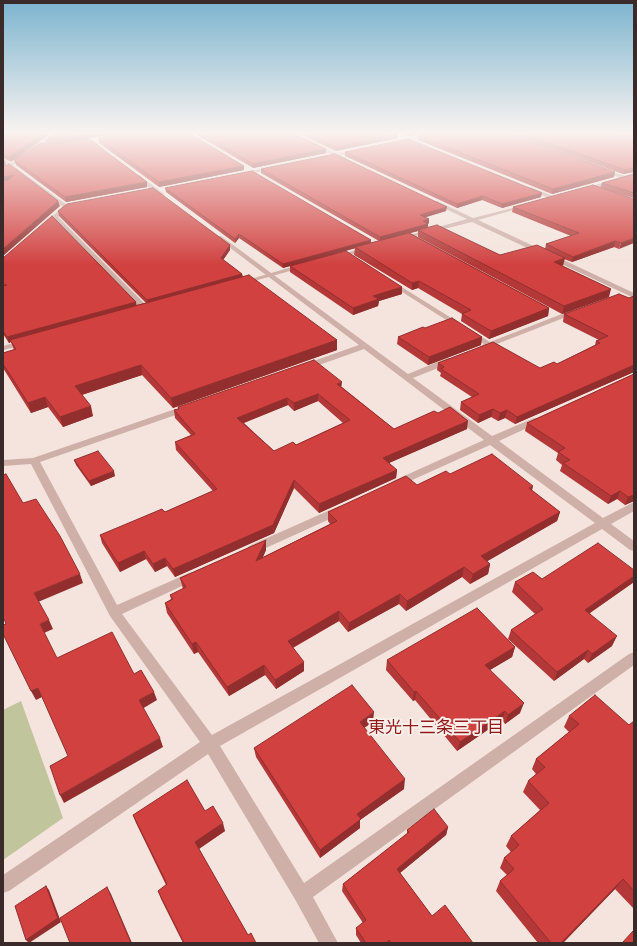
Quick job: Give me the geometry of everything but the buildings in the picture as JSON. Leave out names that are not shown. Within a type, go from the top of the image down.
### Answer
[{"type":"street","points":[[26,176],[65,206]]},
{"type":"street","points":[[137,176],[168,200]]},
{"type":"street","points":[[620,176],[626,178]]},
{"type":"street","points":[[573,192],[631,176]]},
{"type":"street","points":[[524,186],[556,197],[538,202]]},
{"type":"street","points":[[592,187],[606,192]]},
{"type":"street","points":[[429,199],[631,294]]},
{"type":"street","points":[[395,241],[531,204]]},
{"type":"street","points":[[37,232],[65,206],[73,205]]},
{"type":"street","points":[[54,217],[145,309]]},
{"type":"street","points":[[212,233],[634,547]]},
{"type":"street","points":[[410,236],[417,240]]},
{"type":"street","points":[[333,258],[350,256],[373,247]]},
{"type":"street","points":[[233,285],[312,264]]},
{"type":"street","points":[[386,279],[490,345]]},
{"type":"street","points":[[613,298],[631,294]]},
{"type":"street","points":[[138,311],[152,307]]},
{"type":"street","points":[[476,350],[557,316],[583,309]]},
{"type":"street","points":[[3,348],[33,340]]},
{"type":"street","points":[[297,370],[365,346]]},
{"type":"street","points":[[407,377],[456,358]]},
{"type":"street","points":[[3,463],[34,461],[200,404]]},
{"type":"street","points":[[390,487],[549,415]]},
{"type":"street","points":[[34,461],[114,612],[210,744],[302,895],[328,943]]},
{"type":"street","points":[[245,553],[346,506]]},
{"type":"street","points":[[3,884],[210,744],[634,506]]},
{"type":"street","points":[[114,612],[201,572]]},
{"type":"street","points":[[302,895],[634,658]]},
{"type":"green space","points":[[21,701],[63,818],[3,860],[3,710]]},
{"type":"district","name":"東光十三条三丁目","points":[[436,728]]}]
